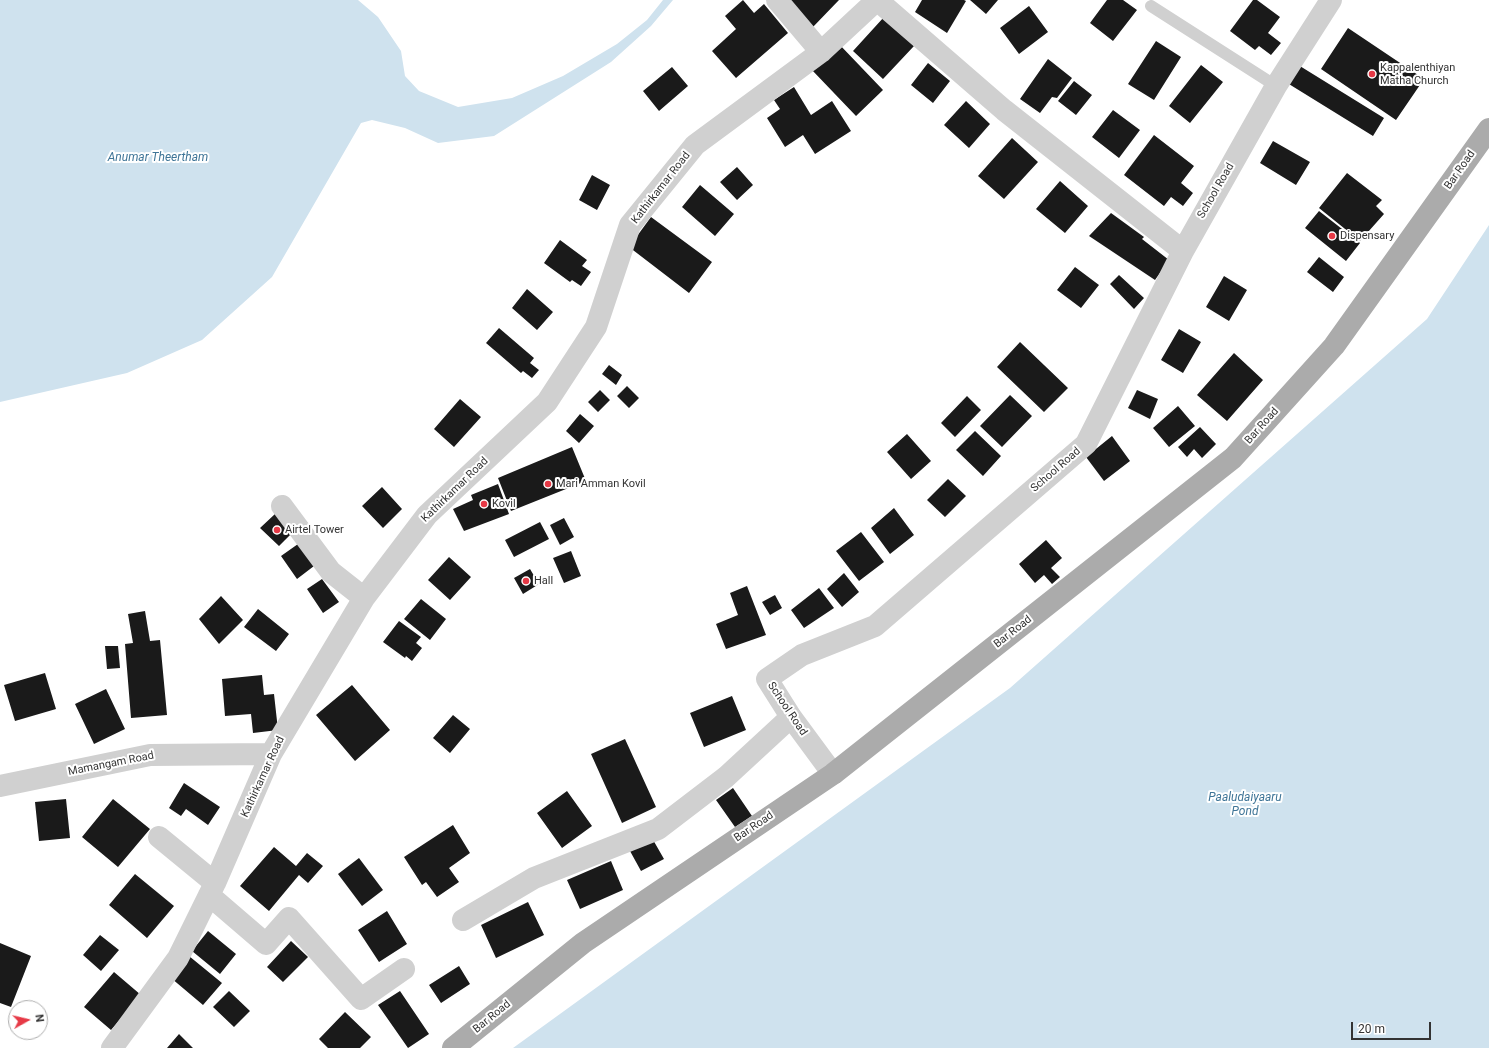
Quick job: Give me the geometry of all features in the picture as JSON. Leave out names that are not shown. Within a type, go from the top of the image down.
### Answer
[{"type":"main road","name":"Bar Road","points":[[453,1048],[583,943],[833,774],[1233,458],[1334,346],[1489,129]]},
{"type":"street","points":[[777,0],[821,52]]},
{"type":"street","points":[[877,0],[1004,110],[1182,251]]},
{"type":"street","name":"Kathirkamar Road","points":[[112,1048],[178,958],[212,889],[271,754],[364,598],[427,515],[547,402],[596,327],[630,225],[695,145],[821,52],[877,0]]},
{"type":"street","name":"School Road","points":[[833,774],[791,717],[767,679],[802,655],[875,626],[1086,444],[1182,251],[1276,86],[1331,0]]},
{"type":"street","points":[[282,506],[331,572],[364,598]]},
{"type":"street","points":[[463,920],[534,878],[658,829],[726,777],[791,717]]},
{"type":"street","name":"Mamangam Road","points":[[0,786],[150,755],[271,754]]},
{"type":"street","points":[[159,838],[266,944],[289,918],[361,999],[404,969]]},
{"type":"lane","points":[[1151,6],[1276,86]]},
{"type":"water","name":"Anumar Theertham","points":[[0,0],[358,0],[378,17],[401,51],[405,76],[419,91],[458,107],[512,98],[563,76],[617,44],[647,20],[663,0],[673,0],[651,26],[611,62],[494,136],[438,143],[405,128],[372,120],[361,123],[272,277],[202,340],[127,373],[0,402]]},
{"type":"water","name":"Paaludaiyaaru Pond","points":[[1489,225],[1489,1048],[513,1048],[1010,688],[1427,319]]},
{"type":"building","points":[[743,0],[754,13],[764,4],[788,33],[736,78],[712,51],[736,29],[725,16]]},
{"type":"building","points":[[782,0],[839,0],[812,28]]},
{"type":"building","points":[[922,0],[966,1],[947,33],[915,12]]},
{"type":"building","points":[[970,0],[998,0],[986,14]]},
{"type":"building","points":[[1107,0],[1123,0],[1137,10],[1113,41],[1090,23]]},
{"type":"building","points":[[1253,0],[1257,0],[1280,17],[1268,33],[1281,43],[1271,55],[1259,46],[1255,50],[1230,31]]},
{"type":"building","points":[[1029,6],[1048,32],[1019,54],[1000,28]]},
{"type":"building","points":[[884,17],[914,46],[883,79],[853,51]]},
{"type":"building","name":"Kappalenthiyan Matha Church","points":[[1348,28],[1424,79],[1396,120],[1321,69]]},
{"type":"building","points":[[1156,41],[1181,57],[1154,100],[1128,84]]},
{"type":"building","points":[[838,43],[883,90],[856,116],[811,69]]},
{"type":"building","points":[[1048,59],[1072,78],[1057,98],[1052,97],[1040,113],[1020,99]]},
{"type":"building","points":[[928,63],[950,81],[933,103],[911,85]]},
{"type":"building","points":[[1295,63],[1384,118],[1373,136],[1284,81]]},
{"type":"building","points":[[1201,65],[1223,82],[1190,123],[1169,106]]},
{"type":"building","points":[[672,67],[688,86],[659,111],[643,91]]},
{"type":"building","points":[[1074,81],[1092,95],[1076,115],[1058,101]]},
{"type":"building","points":[[794,87],[811,115],[832,101],[851,131],[815,154],[803,135],[785,147],[767,118],[780,109],[774,100]]},
{"type":"building","points":[[966,101],[990,124],[969,148],[944,125]]},
{"type":"building","points":[[1113,110],[1140,130],[1119,158],[1092,137]]},
{"type":"building","points":[[1154,135],[1194,166],[1181,183],[1193,193],[1183,206],[1171,197],[1164,206],[1124,175]]},
{"type":"building","points":[[1012,138],[1038,162],[1004,199],[978,176]]},
{"type":"building","points":[[1273,141],[1310,162],[1296,185],[1260,163]]},
{"type":"building","points":[[737,167],[753,185],[737,200],[720,182]]},
{"type":"building","points":[[1347,173],[1382,200],[1376,206],[1384,214],[1360,241],[1319,208]]},
{"type":"building","points":[[592,175],[610,185],[597,210],[579,200]]},
{"type":"building","points":[[1060,181],[1088,206],[1065,233],[1036,209]]},
{"type":"building","points":[[700,185],[734,214],[715,236],[682,207]]},
{"type":"building","name":"Dispensary","points":[[1319,211],[1360,243],[1346,261],[1305,228]]},
{"type":"building","points":[[1111,213],[1144,237],[1142,239],[1169,260],[1155,280],[1089,236]]},
{"type":"building","points":[[651,217],[712,262],[689,293],[629,247]]},
{"type":"building","points":[[560,240],[587,260],[582,266],[591,272],[581,286],[572,280],[570,282],[544,263]]},
{"type":"building","points":[[1319,257],[1344,277],[1333,292],[1307,272]]},
{"type":"building","points":[[1075,267],[1099,285],[1081,308],[1057,290]]},
{"type":"building","points":[[1119,275],[1144,298],[1134,309],[1110,284]]},
{"type":"building","points":[[1224,276],[1247,290],[1229,321],[1206,307]]},
{"type":"building","points":[[527,289],[553,312],[537,330],[512,308]]},
{"type":"building","points":[[499,328],[534,358],[530,363],[539,370],[532,378],[523,371],[521,373],[486,343]]},
{"type":"building","points":[[1179,329],[1201,342],[1183,373],[1161,360]]},
{"type":"building","points":[[1020,342],[1068,388],[1044,412],[997,367]]},
{"type":"building","points":[[1234,353],[1263,380],[1227,421],[1197,395]]},
{"type":"building","points":[[609,365],[622,375],[616,385],[602,374]]},
{"type":"building","points":[[627,386],[639,398],[629,408],[617,396]]},
{"type":"building","points":[[600,390],[610,400],[598,412],[588,402]]},
{"type":"building","points":[[1137,390],[1158,399],[1150,419],[1128,408]]},
{"type":"building","points":[[1010,395],[1032,416],[1002,447],[980,426]]},
{"type":"building","points":[[967,396],[981,410],[955,437],[941,423]]},
{"type":"building","points":[[460,399],[481,417],[454,447],[434,429]]},
{"type":"building","points":[[1178,406],[1195,426],[1169,447],[1153,428]]},
{"type":"building","points":[[580,414],[594,426],[579,443],[566,431]]},
{"type":"building","points":[[1200,427],[1216,444],[1202,458],[1194,449],[1187,457],[1178,447]]},
{"type":"building","points":[[975,431],[1001,456],[983,476],[956,450]]},
{"type":"building","points":[[907,434],[931,461],[911,479],[887,452]]},
{"type":"building","points":[[1112,436],[1130,461],[1104,481],[1086,457]]},
{"type":"building","points":[[572,447],[586,481],[511,511],[498,478]]},
{"type":"building","points":[[948,479],[966,496],[945,517],[927,500]]},
{"type":"building","name":"Kovil","points":[[498,484],[509,514],[464,531],[453,509],[473,500],[471,495]]},
{"type":"building","points":[[382,487],[402,509],[383,528],[362,506]]},
{"type":"building","points":[[894,508],[914,535],[890,554],[871,528]]},
{"type":"building","name":"Airtel Tower","points":[[275,514],[293,532],[279,546],[260,528]]},
{"type":"building","points":[[564,518],[574,537],[560,545],[550,525]]},
{"type":"building","points":[[540,522],[549,539],[514,557],[505,540]]},
{"type":"building","points":[[861,532],[884,562],[859,581],[836,551]]},
{"type":"building","points":[[1046,540],[1062,558],[1051,568],[1060,577],[1052,584],[1044,575],[1035,583],[1019,564]]},
{"type":"building","points":[[298,544],[314,566],[297,579],[281,556]]},
{"type":"building","points":[[571,551],[581,576],[564,583],[553,558]]},
{"type":"building","points":[[449,557],[471,577],[450,600],[428,580]]},
{"type":"building","name":"Hall","points":[[530,569],[539,584],[523,594],[514,578]]},
{"type":"building","points":[[844,573],[859,592],[842,607],[827,589]]},
{"type":"building","points":[[322,579],[339,602],[323,613],[307,589]]},
{"type":"building","points":[[747,586],[766,635],[726,649],[716,624],[738,615],[730,593]]},
{"type":"building","points":[[819,588],[834,608],[804,628],[791,610]]},
{"type":"building","points":[[775,595],[782,608],[770,615],[762,602]]},
{"type":"building","points":[[221,596],[243,620],[219,644],[199,619]]},
{"type":"building","points":[[421,599],[446,619],[430,640],[404,619]]},
{"type":"building","points":[[258,609],[289,634],[276,651],[244,627]]},
{"type":"building","points":[[145,611],[150,641],[160,640],[167,715],[131,718],[125,644],[133,643],[128,614]]},
{"type":"building","points":[[399,621],[421,637],[416,643],[422,648],[412,661],[406,656],[405,658],[383,642]]},
{"type":"building","points":[[105,646],[118,646],[120,668],[107,669]]},
{"type":"building","points":[[45,673],[56,709],[15,721],[4,685]]},
{"type":"building","points":[[262,675],[264,695],[274,694],[278,730],[253,733],[251,714],[225,716],[222,679]]},
{"type":"building","points":[[352,685],[390,730],[355,761],[316,715]]},
{"type":"building","points":[[106,689],[125,729],[94,744],[75,704]]},
{"type":"building","points":[[732,696],[746,730],[704,747],[690,713]]},
{"type":"building","points":[[453,715],[470,729],[450,753],[433,738]]},
{"type":"building","points":[[625,739],[656,807],[622,823],[591,754]]},
{"type":"building","points":[[184,783],[220,807],[208,825],[186,809],[181,816],[169,808]]},
{"type":"building","points":[[733,788],[752,816],[735,827],[716,800]]},
{"type":"building","points":[[567,791],[592,826],[562,848],[537,813]]},
{"type":"building","points":[[66,799],[70,838],[39,841],[35,802]]},
{"type":"building","points":[[113,799],[150,829],[118,867],[82,837]]},
{"type":"building","points":[[453,825],[470,853],[449,868],[459,882],[437,897],[426,882],[422,885],[404,857]]},
{"type":"building","points":[[652,838],[664,859],[641,871],[630,851]]},
{"type":"building","points":[[274,847],[296,866],[307,853],[323,866],[308,883],[299,875],[269,911],[240,886]]},
{"type":"building","points":[[359,858],[383,890],[362,906],[338,874]]},
{"type":"building","points":[[611,861],[623,890],[580,909],[567,880]]},
{"type":"building","points":[[135,874],[174,906],[147,938],[109,905]]},
{"type":"building","points":[[528,902],[544,935],[496,958],[481,925]]},
{"type":"building","points":[[387,911],[407,944],[379,962],[358,930]]},
{"type":"building","points":[[208,931],[236,954],[220,974],[192,951]]},
{"type":"building","points":[[100,935],[119,950],[101,971],[83,955]]},
{"type":"building","points":[[291,941],[308,957],[283,982],[267,967]]},
{"type":"building","points":[[0,943],[31,956],[14,1000],[8,1000],[8,1006],[0,1003]]},
{"type":"building","points":[[189,956],[222,983],[203,1005],[171,978]]},
{"type":"building","points":[[459,966],[470,984],[441,1003],[429,985]]},
{"type":"building","points":[[114,972],[141,995],[111,1030],[84,1007]]},
{"type":"building","points":[[229,991],[250,1011],[234,1027],[213,1007]]},
{"type":"building","points":[[400,991],[429,1034],[408,1048],[378,1005]]},
{"type":"building","points":[[345,1012],[371,1037],[360,1048],[328,1048],[319,1039]]},
{"type":"building","points":[[179,1034],[193,1048],[167,1048]]},
{"type":"place","name":"Kappalenthiyan Matha Church","points":[[1372,74]]},
{"type":"place","name":"Dispensary","points":[[1332,236]]},
{"type":"place","name":"Mari Amman Kovil","points":[[548,484]]},
{"type":"place","name":"Kovil","points":[[484,504]]},
{"type":"place","name":"Airtel Tower","points":[[277,530]]},
{"type":"place","name":"Hall","points":[[526,581]]}]
